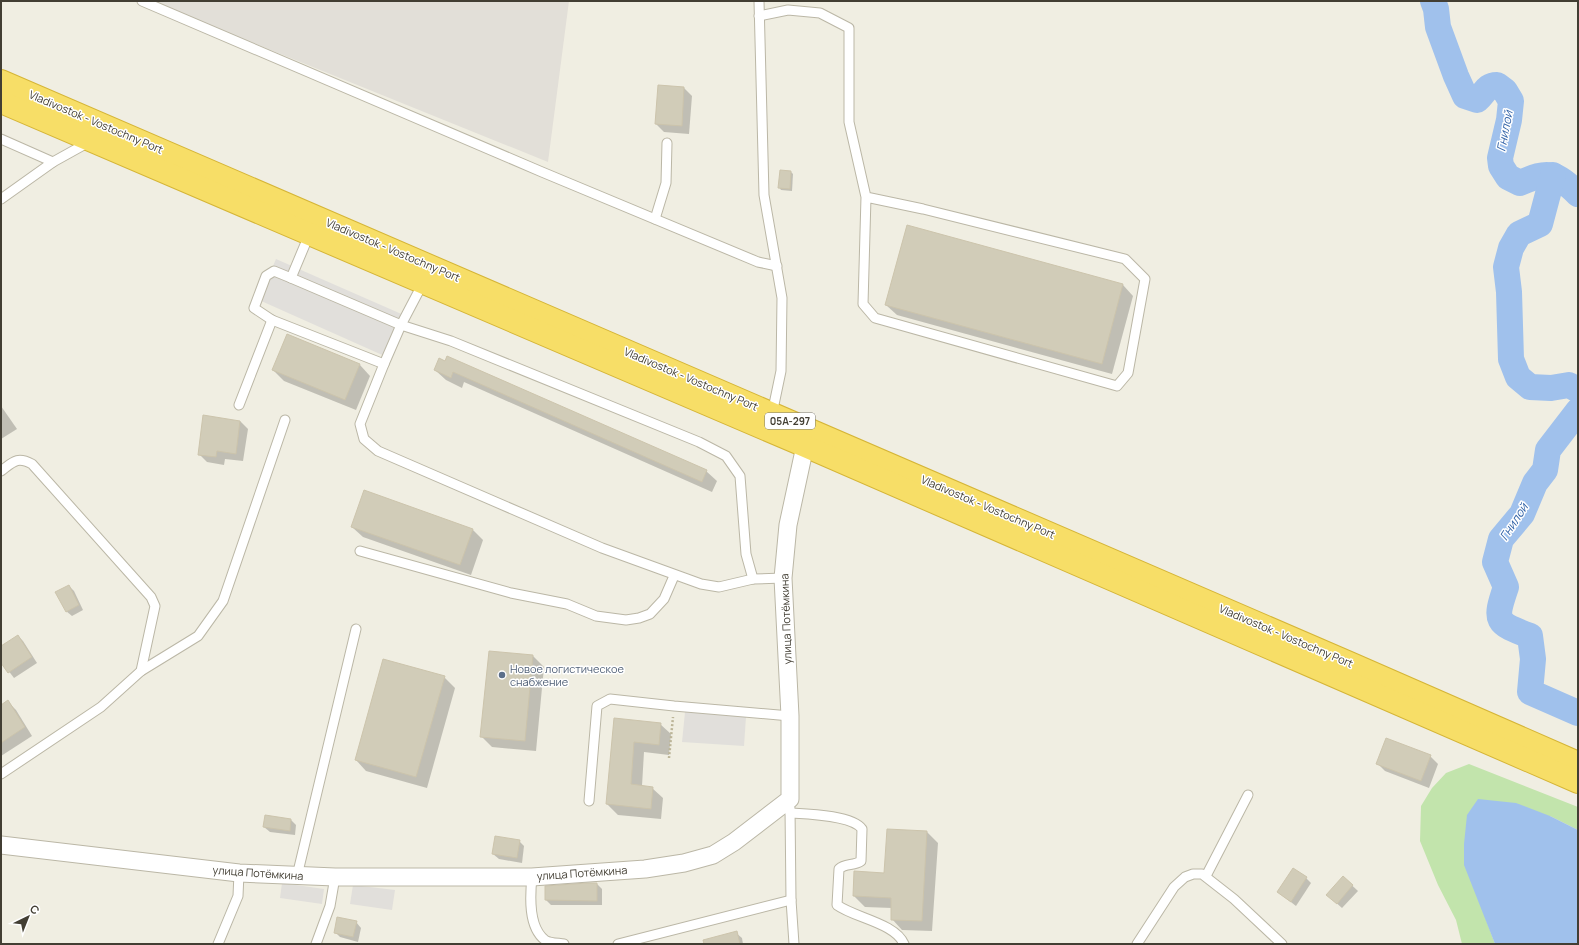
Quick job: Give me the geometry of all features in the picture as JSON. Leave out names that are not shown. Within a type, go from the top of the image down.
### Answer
[{"type":"highway","name":"Vladivostok - Vostochny Port","points":[[1,82],[1578,763]]},
{"type":"highway","name":"Vladivostok - Vostochny Port","points":[[1,102],[805,446],[1578,782]]},
{"type":"street","name":"улица Потёмкина","points":[[1,845],[239,873],[335,877],[532,876],[645,869],[713,855],[790,806],[790,716],[783,578],[788,525],[805,446]]},
{"type":"lane","points":[[142,1],[758,262],[777,266]]},
{"type":"lane","points":[[759,1],[764,196],[782,298],[781,371],[772,414]]},
{"type":"lane","points":[[759,16],[788,10],[820,12],[849,28],[849,122],[866,197],[863,304],[875,318],[1116,386],[1128,373],[1145,279],[1125,259],[923,209],[866,197]]},
{"type":"lane","points":[[1,139],[53,162]]},
{"type":"lane","points":[[1,199],[53,162],[91,140]]},
{"type":"lane","points":[[656,219],[666,183],[667,143]]},
{"type":"lane","points":[[291,278],[310,235]]},
{"type":"lane","points":[[384,364],[272,320],[254,308],[266,276],[274,271],[401,325],[452,341],[699,442],[726,456],[740,476],[746,554],[753,579]]},
{"type":"lane","points":[[423,283],[401,325],[360,424],[364,439],[378,451],[602,548],[674,576],[701,584],[719,587],[753,579],[783,578]]},
{"type":"lane","points":[[239,405],[272,320]]},
{"type":"lane","points":[[1,774],[101,707],[141,671],[198,636],[223,601],[285,420]]},
{"type":"lane","points":[[1,470],[16,460],[25,460],[32,464],[151,597],[155,606],[141,671]]},
{"type":"lane","points":[[360,551],[511,593],[567,604],[596,616],[626,620],[650,614],[664,599],[674,576]]},
{"type":"lane","points":[[297,876],[356,629]]},
{"type":"lane","points":[[589,801],[597,706],[610,699],[790,716]]},
{"type":"lane","points":[[1206,876],[1248,795]]},
{"type":"lane","points":[[794,944],[791,900],[790,806],[809,814],[847,820],[859,825],[862,829],[861,861],[857,864],[842,866],[839,869],[837,905],[845,911],[877,923],[902,939],[904,944]]},
{"type":"lane","points":[[218,944],[238,896],[239,873]]},
{"type":"lane","points":[[1137,944],[1174,887],[1185,877],[1202,874],[1234,899],[1282,944]]},
{"type":"lane","points":[[532,876],[530,898],[536,929],[546,941],[564,944]]},
{"type":"lane","points":[[316,944],[330,906],[335,877]]},
{"type":"lane","points":[[618,944],[791,900]]},
{"type":"path","points":[[669,758],[674,706]]},
{"type":"shaded area","points":[[149,1],[569,1],[548,162]]},
{"type":"shaded area","points":[[276,259],[406,316],[389,358],[259,300]]},
{"type":"shaded area","points":[[685,712],[746,717],[744,746],[682,742]]},
{"type":"shaded area","points":[[282,883],[324,889],[322,904],[280,898]]},
{"type":"shaded area","points":[[353,885],[395,890],[392,910],[350,904]]},
{"type":"green space","points":[[1469,764],[1578,807],[1578,830],[1550,816],[1485,917],[1495,944],[1462,944],[1456,920],[1438,885],[1420,841],[1421,806],[1432,788],[1446,773]]},
{"type":"water","points":[[1478,799],[1516,803],[1550,816],[1578,830],[1578,944],[1495,944],[1464,865],[1464,844],[1467,815]]},
{"type":"building","points":[[658,85],[684,87],[682,126],[655,124]]},
{"type":"building","points":[[780,170],[791,171],[790,189],[778,188]]},
{"type":"building","points":[[907,225],[1123,284],[1102,364],[885,305]]},
{"type":"building","points":[[287,334],[360,364],[345,400],[272,370]]},
{"type":"building","points":[[447,356],[707,470],[702,482],[453,372],[451,378],[434,370],[439,358],[445,361]]},
{"type":"building","points":[[203,415],[240,421],[236,454],[217,451],[216,457],[198,455]]},
{"type":"building","points":[[364,490],[473,529],[460,565],[351,527]]},
{"type":"building","points":[[69,585],[79,605],[66,612],[55,592]]},
{"type":"building","points":[[18,635],[32,657],[8,673],[1,663],[1,646]]},
{"type":"building","points":[[489,651],[533,655],[525,741],[480,737]]},
{"type":"building","points":[[383,659],[445,676],[416,777],[355,760]]},
{"type":"building","points":[[8,700],[25,727],[1,743],[1,705]]},
{"type":"building","points":[[614,718],[661,723],[659,745],[634,742],[631,784],[653,787],[651,809],[606,804]]},
{"type":"building","points":[[1386,738],[1431,755],[1421,781],[1376,764]]},
{"type":"building","points":[[265,815],[291,819],[290,831],[263,827]]},
{"type":"building","points":[[887,829],[927,831],[922,921],[891,920],[891,898],[853,896],[854,871],[884,873]]},
{"type":"building","points":[[495,836],[520,840],[517,858],[492,854]]},
{"type":"building","points":[[1293,868],[1307,877],[1291,902],[1277,892]]},
{"type":"building","points":[[1343,876],[1353,885],[1337,904],[1326,895]]},
{"type":"building","points":[[597,883],[597,901],[545,900],[545,886]]},
{"type":"building","points":[[337,917],[357,921],[353,937],[334,933]]},
{"type":"building","points":[[737,931],[740,944],[704,944],[703,940]]},
{"type":"waterway","name":"Гнилой","points":[[1433,1],[1436,9],[1438,27],[1465,96],[1477,100],[1490,86],[1497,85],[1505,91],[1511,101],[1509,120],[1500,158],[1501,166],[1508,177],[1520,183],[1538,176],[1551,175],[1563,181],[1578,194]]},
{"type":"waterway","name":"Гнилой","points":[[1553,175],[1540,224],[1519,234],[1511,248],[1506,267],[1509,292],[1511,359],[1518,377],[1530,387],[1551,388],[1569,385],[1578,390]]},
{"type":"waterway","name":"Гнилой","points":[[1578,411],[1548,450],[1545,470],[1535,483],[1522,514],[1501,539],[1495,562],[1506,587],[1499,614],[1501,620],[1510,628],[1530,636],[1533,659],[1530,692],[1578,713]]},
{"type":"place","name":"Новое логистическое снабжение","points":[[502,675]]}]
